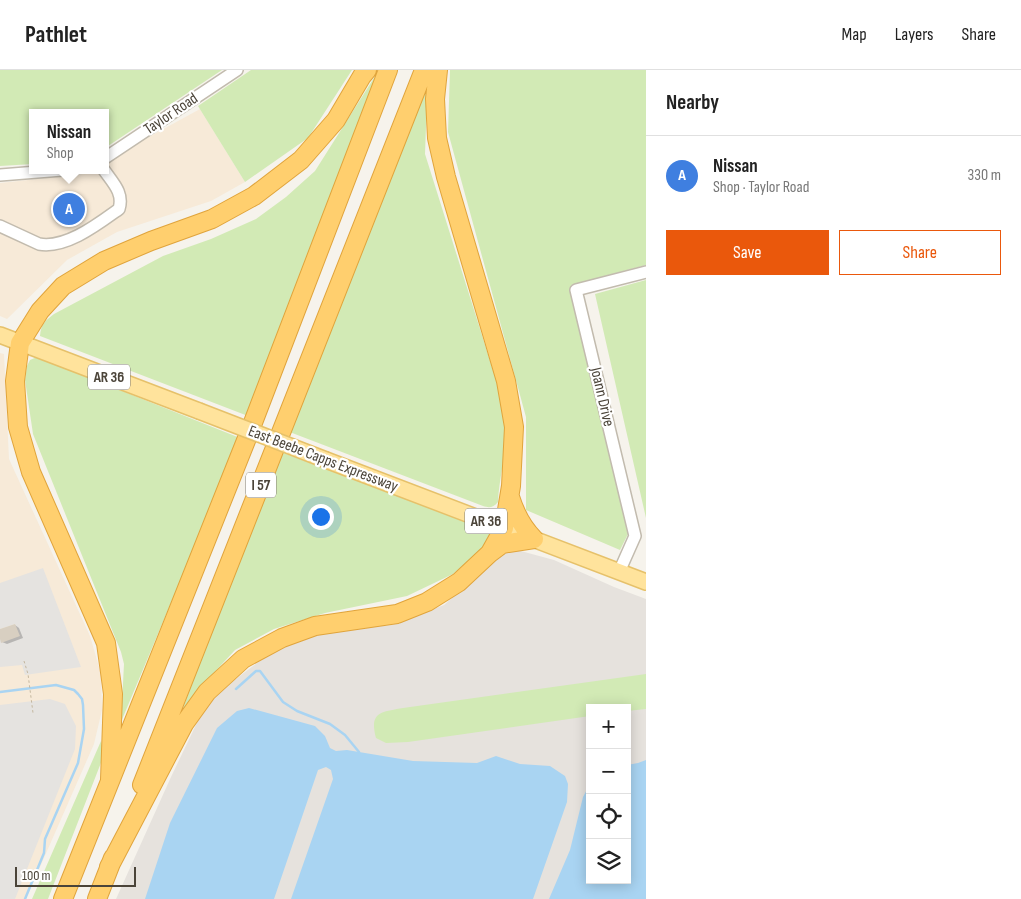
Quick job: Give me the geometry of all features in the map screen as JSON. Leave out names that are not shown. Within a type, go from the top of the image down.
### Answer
[{"type":"highway","points":[[110,780],[113,694],[106,643],[31,472],[18,427],[14,381],[20,343],[40,311],[63,286],[104,261],[151,241],[212,219],[254,196],[301,160],[336,120],[367,70]]},
{"type":"highway","name":"I 57","points":[[63,899],[248,433],[388,70]]},
{"type":"highway","name":"I 57","points":[[97,899],[424,70]]},
{"type":"highway","points":[[438,70],[435,99],[437,138],[446,176],[506,381],[514,426],[510,495],[504,528],[490,553]]},
{"type":"highway","points":[[510,495],[516,515],[526,532],[534,539]]},
{"type":"highway","points":[[109,867],[184,724],[207,692],[243,659],[282,638],[315,626],[397,614],[426,602],[459,582],[502,544],[534,539]]},
{"type":"main road","name":"East Beebe Capps Expressway","points":[[0,335],[646,582]]},
{"type":"street","name":"Taylor Road","points":[[109,155],[237,70]]},
{"type":"street","points":[[0,175],[29,173]]},
{"type":"street","points":[[0,226],[39,244],[53,245],[74,238],[119,209],[121,202],[118,188],[107,174]]},
{"type":"street","name":"Joann Drive","points":[[619,572],[635,536],[576,290],[646,272]]},
{"type":"path","points":[[24,661],[29,678],[34,713]]},
{"type":"shaded area","points":[[200,109],[245,182],[211,201],[117,232],[67,260],[7,319],[0,316],[0,183],[83,174],[109,174],[109,159]]},
{"type":"shaded area","points":[[0,353],[4,354],[9,459],[90,636],[101,674],[102,710],[94,744],[26,899],[0,899]]},
{"type":"shaded area","points":[[517,550],[554,560],[646,599],[646,899],[116,899],[204,708],[229,684],[257,663],[287,645],[321,632],[392,625],[444,605],[485,569],[498,554]]},
{"type":"shaded area","points":[[43,568],[81,667],[25,675],[22,665],[0,667],[0,639],[19,636],[15,624],[0,629],[0,583]]},
{"type":"shaded area","points":[[50,699],[65,704],[76,726],[75,749],[15,899],[0,899],[0,705]]},
{"type":"green space","points":[[0,70],[222,70],[109,145],[109,109],[29,109],[29,164],[0,166]]},
{"type":"green space","points":[[251,70],[352,70],[308,138],[245,182],[198,106]]},
{"type":"green space","points":[[379,70],[248,416],[40,336],[44,323],[54,314],[163,256],[211,239],[256,219],[286,197],[315,171]]},
{"type":"green space","points":[[450,70],[646,70],[646,265],[571,285],[629,532],[620,550],[526,510],[526,417],[448,132]]},
{"type":"green space","points":[[428,73],[425,154],[497,383],[505,427],[498,502],[491,507],[483,506],[287,431]]},
{"type":"green space","points":[[646,280],[646,518],[595,294]]},
{"type":"green space","points":[[37,357],[240,438],[121,722],[124,664],[121,652],[33,434],[25,380],[30,360]]},
{"type":"green space","points":[[278,451],[488,529],[489,539],[483,548],[453,574],[407,596],[325,613],[274,629],[235,650],[199,689],[167,751]]},
{"type":"green space","points":[[646,674],[646,709],[631,711],[631,704],[586,704],[586,717],[408,742],[386,743],[376,738],[374,723],[376,718],[383,712]]},
{"type":"green space","points":[[101,741],[104,755],[48,899],[32,899]]},
{"type":"water","points":[[249,708],[315,726],[325,736],[330,748],[336,751],[347,750],[413,761],[477,763],[496,756],[520,764],[550,766],[565,776],[568,784],[567,802],[533,899],[291,899],[333,779],[331,770],[326,767],[318,770],[274,899],[145,899],[170,823],[217,728],[237,711]]},
{"type":"water","points":[[646,760],[646,899],[549,899],[570,850],[586,791],[586,884],[631,884],[631,764]]},
{"type":"building","points":[[15,624],[20,636],[1,643],[0,629]]},
{"type":"waterway","points":[[236,689],[256,671],[260,671],[283,702],[297,711],[330,724],[345,735],[359,752]]},
{"type":"waterway","points":[[0,692],[56,685],[74,690],[82,699],[83,705],[84,729],[78,763],[45,839],[44,853],[25,899]]},
{"type":"place","name":"Nissan","points":[[69,209]]}]
